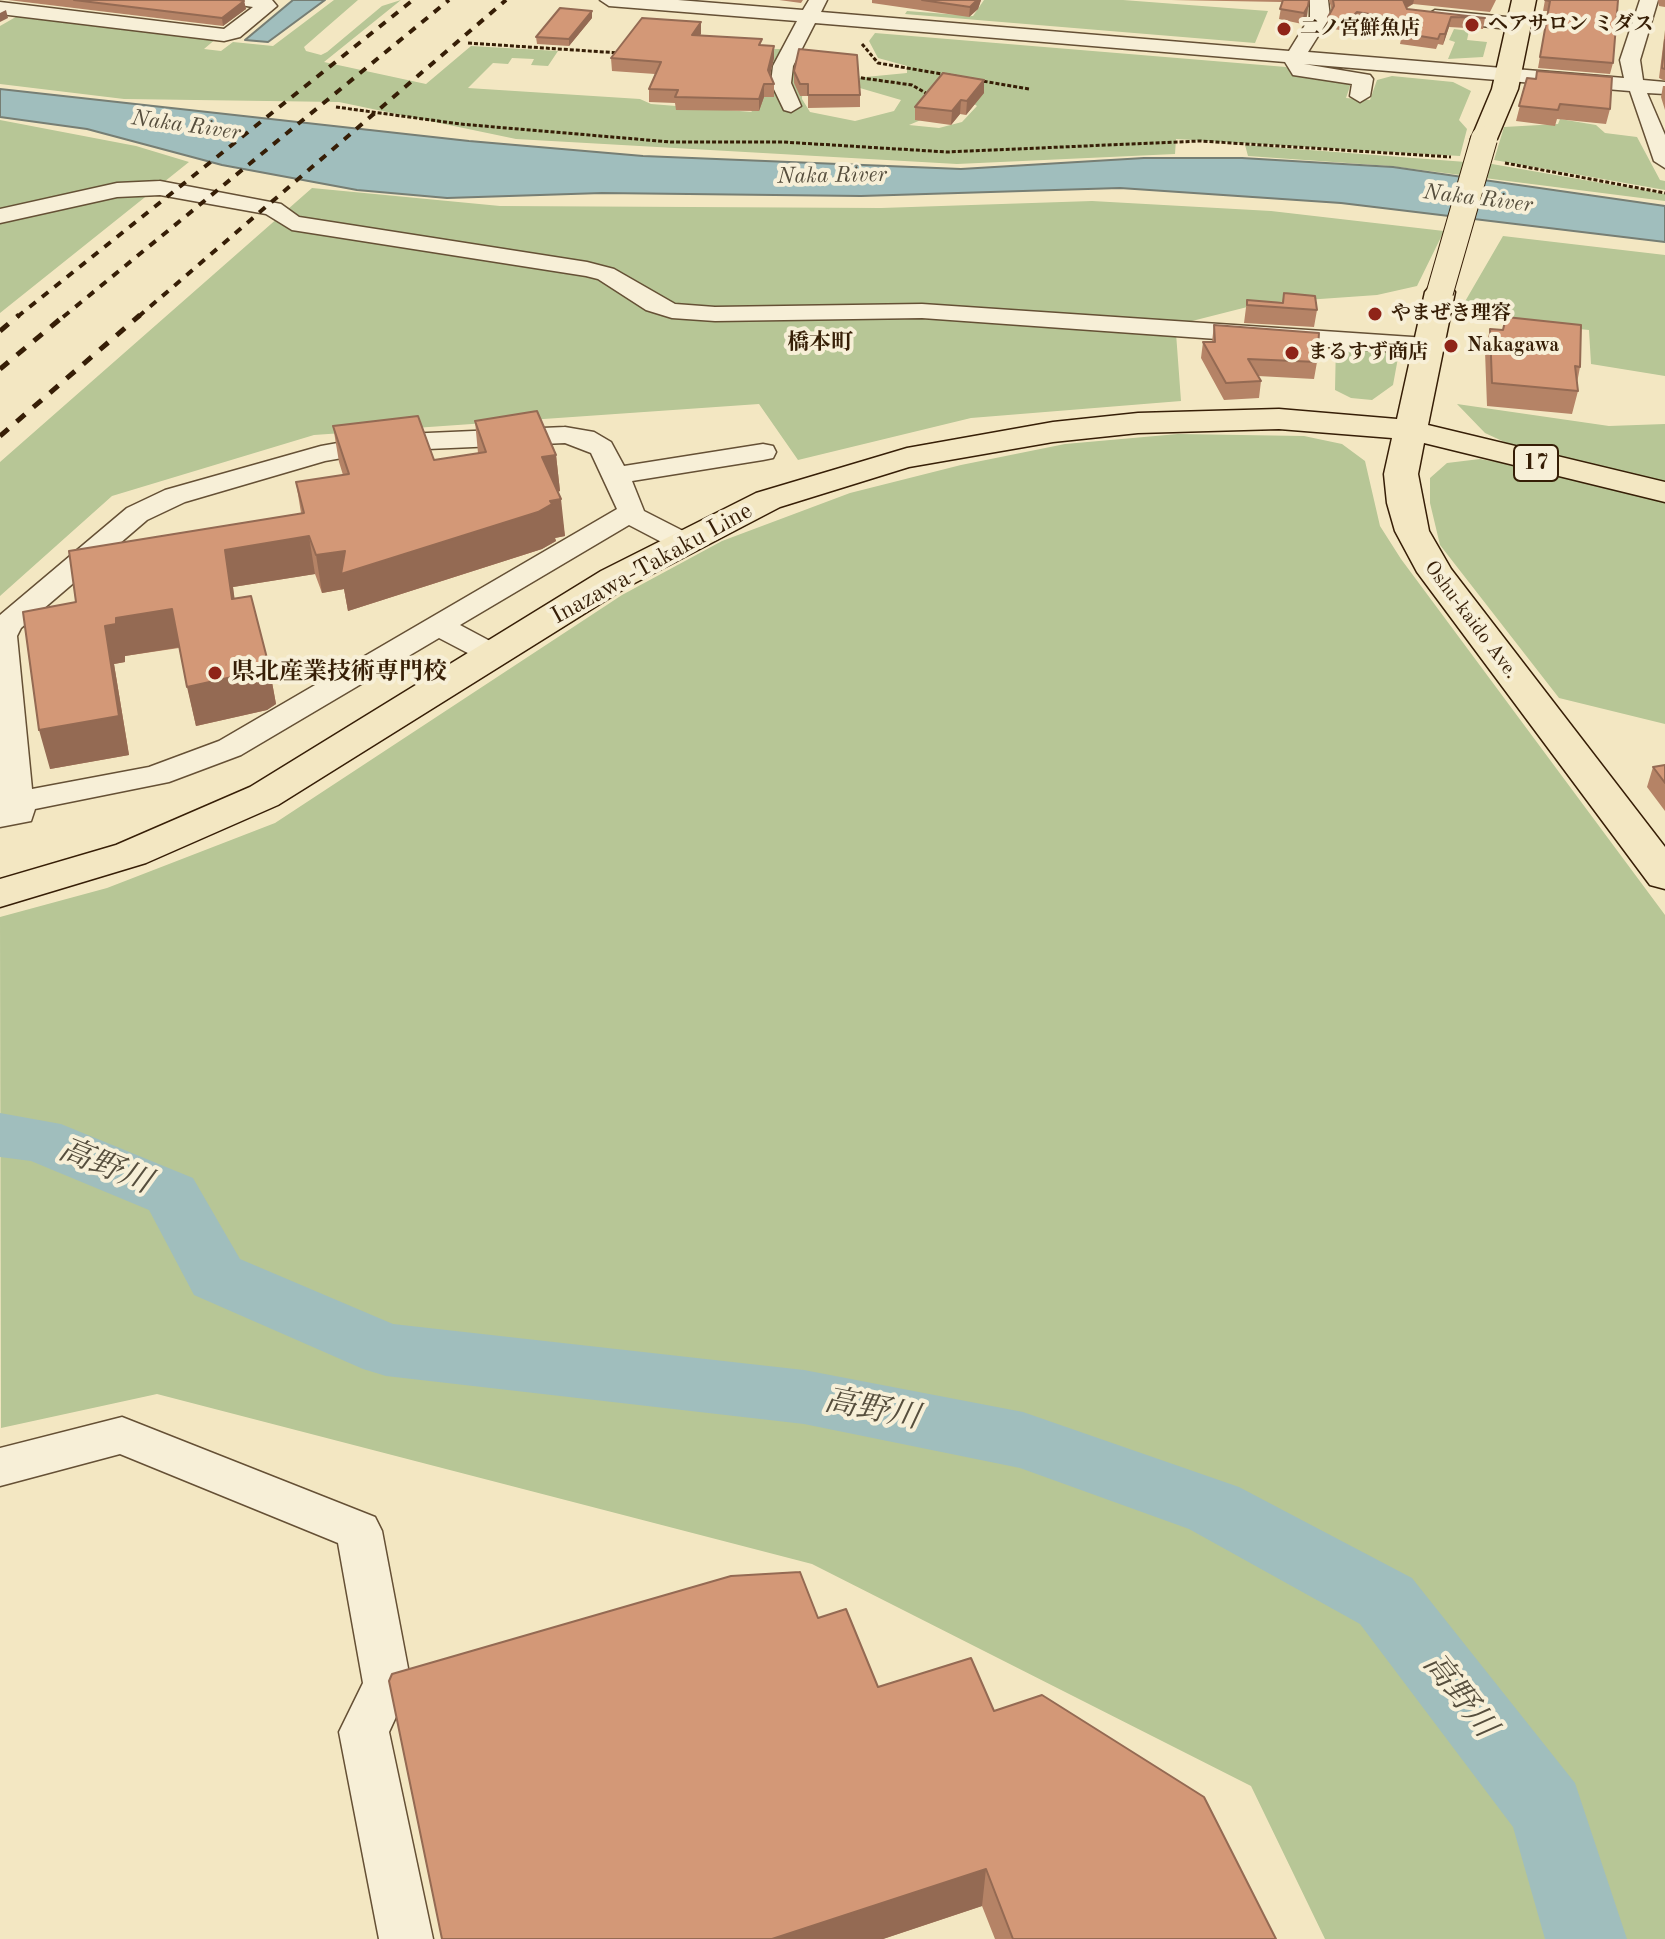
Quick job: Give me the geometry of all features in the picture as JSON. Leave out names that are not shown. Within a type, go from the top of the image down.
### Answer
[{"type":"main road","name":"Oshu-kaido Ave.","points":[[1524,0],[1507,75],[1484,139],[1427,346],[1401,474],[1404,503],[1421,552],[1659,863]]},
{"type":"main road","name":"Inazawa-Takaku Line","points":[[0,893],[131,854],[264,796],[614,579],[768,500],[839,476],[907,458],[1053,432],[1138,423],[1248,419],[1409,430]]},
{"type":"main road","name":"17","points":[[1409,430],[1665,492]]},
{"type":"street","points":[[55,16],[83,0]]},
{"type":"street","points":[[0,8],[224,35],[233,33],[267,6],[265,3],[240,0]]},
{"type":"street","points":[[609,0],[814,8],[1296,57],[1665,88]]},
{"type":"street","points":[[1319,0],[1320,17],[1294,65],[1300,71],[1363,79],[1360,96]]},
{"type":"street","points":[[1649,0],[1630,60],[1665,161]]},
{"type":"street","points":[[791,106],[781,83],[783,66],[814,8]]},
{"type":"street","points":[[1413,13],[1517,24]]},
{"type":"street","points":[[1637,87],[1665,76]]},
{"type":"street","points":[[1637,87],[1665,103]]},
{"type":"street","points":[[0,216],[117,190],[160,188],[273,209],[292,223],[587,269],[606,274],[655,305],[672,311],[715,314],[922,311],[1427,346]]},
{"type":"street","points":[[565,435],[585,438],[602,448],[615,476],[631,509],[628,514],[230,748],[194,765],[9,810],[2,636],[8,624],[137,514],[175,496],[321,454],[382,443],[565,435]]},
{"type":"street","points":[[615,476],[763,452]]},
{"type":"street","points":[[628,514],[683,542]]},
{"type":"street","points":[[439,626],[494,655]]},
{"type":"street","points":[[0,1467],[122,1435],[359,1531],[387,1684],[364,1732],[406,1939]]},
{"type":"path","points":[[468,43],[626,54]]},
{"type":"path","points":[[857,43],[866,45],[878,63],[1029,89]]},
{"type":"path","points":[[853,77],[912,85],[933,98]]},
{"type":"path","points":[[336,107],[460,124],[671,142],[783,142],[947,152],[1176,140],[1459,158]]},
{"type":"path","points":[[1505,163],[1665,193]]},
{"type":"green space","points":[[334,0],[358,0],[304,47],[306,51],[321,55],[382,6],[401,0],[324,62],[426,84],[471,46],[558,51],[548,66],[531,65],[534,59],[512,58],[508,64],[493,63],[468,88],[640,99],[651,104],[752,112],[744,102],[769,49],[780,49],[786,53],[788,67],[803,76],[802,99],[810,112],[855,121],[894,111],[901,100],[853,86],[855,78],[907,73],[907,66],[878,58],[869,41],[875,33],[1286,67],[1296,75],[1351,83],[1346,98],[1370,100],[1377,80],[1392,76],[1453,82],[1471,91],[1459,120],[1467,129],[1460,156],[1176,139],[1175,154],[957,164],[516,139],[339,102],[124,99],[0,84],[0,26],[21,14],[217,38],[204,49],[221,51],[233,42],[273,46]],"holes":[[[968,100],[977,106],[962,122],[939,128],[909,125]]]},
{"type":"green space","points":[[984,0],[1123,0],[1268,11],[1255,43],[905,14],[907,11],[973,16]]},
{"type":"green space","points":[[1454,29],[1469,31],[1467,40],[1487,42],[1483,57],[1448,59],[1455,42],[1449,40]]},
{"type":"green space","points":[[1560,119],[1596,125],[1605,133],[1637,137],[1660,180],[1665,181],[1665,190],[1494,160],[1504,127],[1558,124]]},
{"type":"green space","points":[[0,120],[136,146],[189,162],[0,313]]},
{"type":"green space","points":[[1245,145],[1492,164],[1665,194],[1665,201],[1390,166],[1248,156]]},
{"type":"green space","points":[[312,188],[500,206],[881,208],[1092,201],[1271,211],[1444,231],[1417,286],[1377,295],[1263,303],[1192,321],[1176,333],[1181,401],[971,418],[798,460],[759,404],[314,435],[112,496],[0,596],[0,462]]},
{"type":"green space","points":[[1503,236],[1665,255],[1665,376],[1591,364],[1589,330],[1456,317]]},
{"type":"green space","points":[[1336,342],[1400,347],[1393,385],[1372,400],[1351,398],[1335,390]]},
{"type":"green space","points":[[1457,404],[1609,426],[1665,424],[1665,724],[1559,698],[1440,545],[1430,503],[1430,478],[1447,463],[1480,459],[1580,477],[1485,433]]},
{"type":"green space","points":[[1178,434],[1304,436],[1342,444],[1365,461],[1380,526],[1401,559],[1665,915],[1665,1939],[1325,1939],[1251,1786],[812,1564],[157,1394],[1,1428],[0,917],[107,888],[275,823],[622,595],[722,541],[850,493],[961,465],[1065,444]]},
{"type":"water","points":[[293,0],[325,0],[268,42],[245,40]]},
{"type":"water","name":"Naka River","points":[[0,89],[469,141],[643,156],[961,169],[1144,158],[1242,158],[1393,167],[1665,206],[1665,242],[1341,203],[1120,188],[861,196],[602,193],[447,198],[357,190],[222,165],[87,129],[0,117]]},
{"type":"building","points":[[74,0],[239,0],[244,1],[222,18]]},
{"type":"building","points":[[922,0],[977,0],[970,7]]},
{"type":"building","points":[[1283,0],[1309,0],[1304,13],[1280,9]]},
{"type":"building","points":[[1333,0],[1403,0],[1407,9],[1485,18],[1451,17],[1445,34],[1440,34],[1438,39],[1402,33],[1406,20],[1357,12],[1348,21],[1328,17],[1334,6]]},
{"type":"building","points":[[1545,0],[1618,0],[1613,63],[1540,57],[1550,1]]},
{"type":"building","points":[[560,8],[592,11],[569,39],[536,37]]},
{"type":"building","points":[[642,18],[701,22],[692,35],[762,39],[759,45],[774,46],[768,70],[774,84],[764,84],[759,99],[675,97],[678,90],[649,89],[661,62],[611,58]]},
{"type":"building","points":[[1665,40],[1665,69],[1662,68]]},
{"type":"building","points":[[799,49],[857,55],[860,95],[808,95],[808,84],[800,84],[794,71]]},
{"type":"building","points":[[1537,71],[1612,77],[1610,109],[1560,104],[1558,110],[1519,106],[1527,78],[1536,79]]},
{"type":"building","points":[[943,73],[984,80],[967,101],[961,100],[952,111],[915,107]]},
{"type":"building","points":[[1284,293],[1315,296],[1317,310],[1247,305],[1247,300],[1283,303]]},
{"type":"building","points":[[1506,317],[1581,325],[1580,367],[1575,366],[1578,391],[1492,383],[1490,329],[1503,330]]},
{"type":"building","points":[[1214,325],[1319,333],[1317,362],[1248,359],[1261,381],[1226,383],[1203,342],[1215,342]]},
{"type":"building","points":[[537,411],[556,455],[542,457],[561,499],[550,501],[552,504],[538,512],[341,574],[345,551],[316,555],[309,536],[225,550],[232,599],[251,596],[269,666],[187,687],[172,609],[116,618],[116,624],[105,626],[119,716],[39,730],[23,612],[76,602],[69,551],[304,513],[296,482],[349,474],[333,426],[418,416],[434,460],[486,452],[475,421]]},
{"type":"building","points":[[1665,765],[1665,783],[1653,767]]},
{"type":"building","points":[[800,1572],[818,1618],[846,1609],[878,1687],[971,1658],[994,1711],[1042,1695],[1204,1797],[1276,1939],[1013,1939],[986,1869],[772,1939],[442,1939],[389,1681],[392,1674],[731,1576]]},
{"type":"waterway","name":"高野川","points":[[0,1135],[40,1140],[171,1194],[217,1277],[386,1350],[804,1397],[1023,1440],[1214,1508],[1386,1601],[1547,1809],[1586,1939]]},
{"type":"railway","points":[[17,317],[413,0]]},
{"type":"railway","points":[[63,317],[449,0]]},
{"type":"railway","points":[[138,317],[506,0]]},
{"type":"railway","points":[[0,331],[19,315]]},
{"type":"railway","points":[[0,369],[65,315]]},
{"type":"railway","points":[[0,436],[140,315]]},
{"type":"place","name":"ヘアサロン ミダス","points":[[1472,25]]},
{"type":"place","name":"二ノ宮鮮魚店","points":[[1284,29]]},
{"type":"place","name":"やまぜき理容","points":[[1375,314]]},
{"type":"place","name":"Nakagawa","points":[[1451,346]]},
{"type":"place","name":"まるすず商店","points":[[1292,353]]},
{"type":"place","name":"県北産業技術専門校","points":[[215,673]]},
{"type":"district","name":"橋本町","points":[[820,343]]}]
